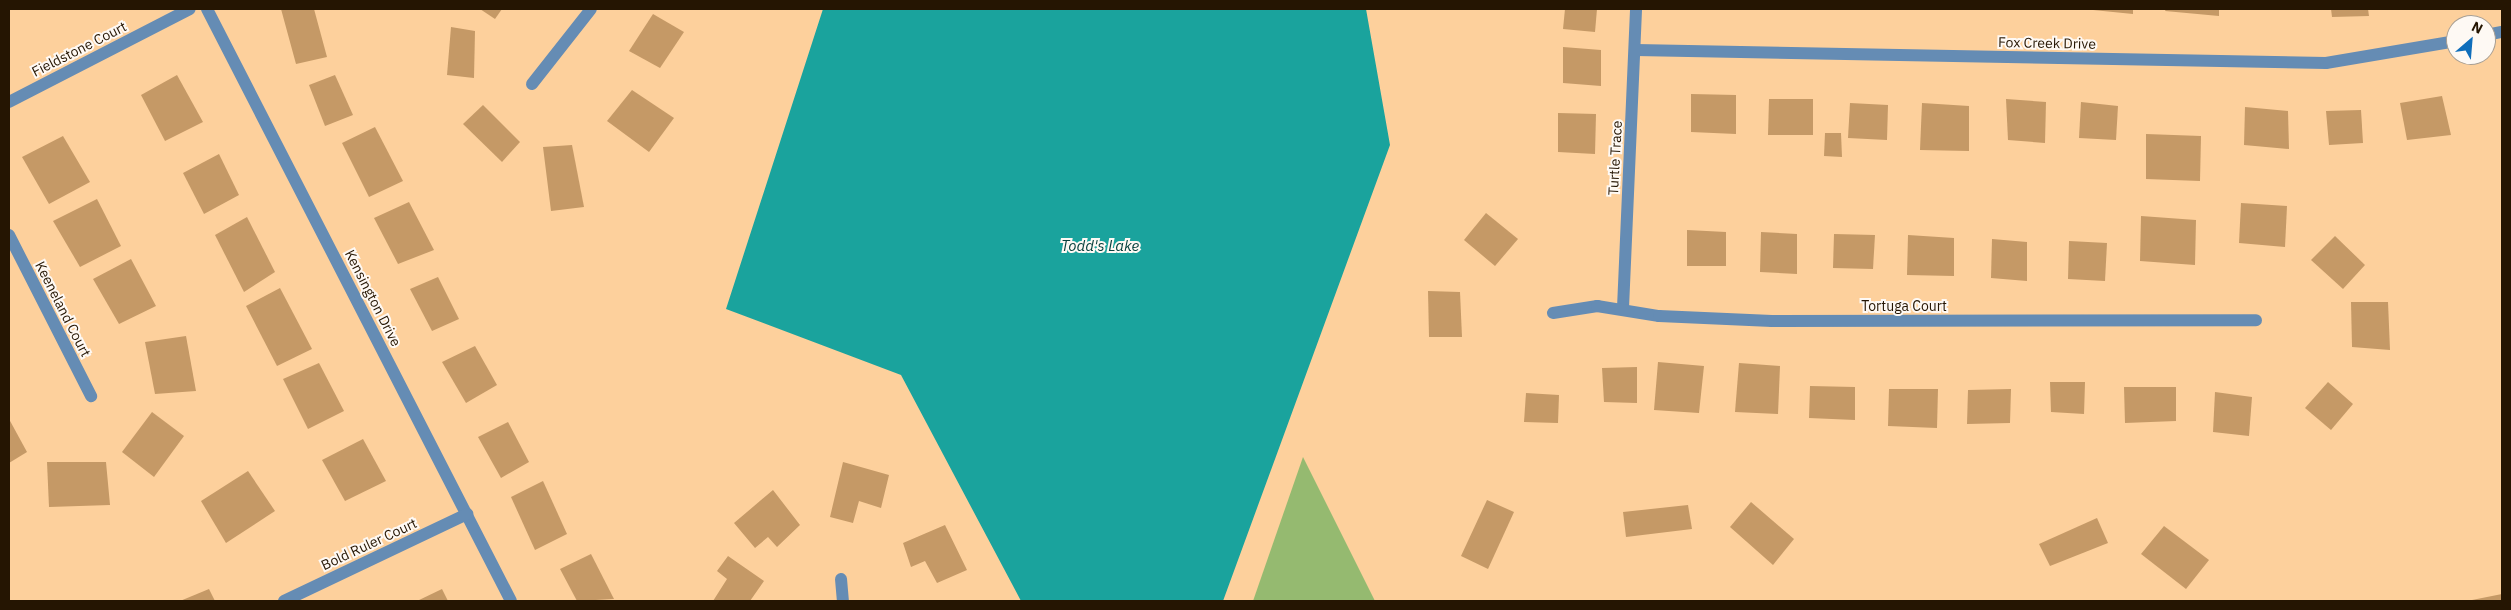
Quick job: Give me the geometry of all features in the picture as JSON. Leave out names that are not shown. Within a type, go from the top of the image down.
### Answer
[{"type":"street","name":"Fieldstone Court","points":[[9,102],[190,9]]},
{"type":"street","name":"Kensington Drive","points":[[207,9],[511,601]]},
{"type":"street","points":[[532,84],[591,9]]},
{"type":"street","name":"Turtle Trace","points":[[1623,308],[1636,50],[1636,9]]},
{"type":"street","name":"Fox Creek Drive","points":[[1636,50],[2326,63],[2446,43]]},
{"type":"street","name":"Keeneland Court","points":[[9,236],[91,396]]},
{"type":"street","name":"Tortuga Court","points":[[1553,313],[1597,306],[1623,308],[1659,316],[1772,321],[2256,320]]},
{"type":"street","name":"Bold Ruler Court","points":[[284,601],[468,514]]},
{"type":"street","points":[[841,579],[843,601]]},
{"type":"green space","points":[[1303,457],[1375,601],[1253,601]]},
{"type":"water","name":"Todd's Lake","points":[[823,9],[1366,9],[1390,145],[1223,601],[1021,601],[901,375],[726,309]]},
{"type":"building","points":[[281,9],[314,9],[327,57],[296,64]]},
{"type":"building","points":[[480,9],[502,9],[495,19]]},
{"type":"building","points":[[1565,9],[1597,9],[1595,32],[1563,29]]},
{"type":"building","points":[[2133,9],[2133,14],[2093,10]]},
{"type":"building","points":[[2166,9],[2219,9],[2219,16],[2165,11]]},
{"type":"building","points":[[2331,9],[2368,9],[2369,16],[2332,17]]},
{"type":"building","points":[[653,14],[684,32],[660,68],[629,51]]},
{"type":"building","points":[[451,27],[475,31],[474,78],[447,75]]},
{"type":"building","points":[[1563,47],[1601,50],[1601,86],[1563,83]]},
{"type":"building","points":[[177,75],[203,122],[165,141],[141,95]]},
{"type":"building","points":[[335,75],[353,115],[325,126],[309,85]]},
{"type":"building","points":[[632,90],[674,118],[649,152],[607,121]]},
{"type":"building","points":[[1691,94],[1736,95],[1736,134],[1691,132]]},
{"type":"building","points":[[2442,96],[2451,135],[2407,140],[2400,103]]},
{"type":"building","points":[[1769,99],[1813,99],[1813,135],[1768,135]]},
{"type":"building","points":[[2006,99],[2046,102],[2045,143],[2008,140]]},
{"type":"building","points":[[2081,102],[2118,106],[2116,140],[2079,138]]},
{"type":"building","points":[[1850,103],[1888,105],[1887,140],[1848,138]]},
{"type":"building","points":[[1922,103],[1969,106],[1969,151],[1920,150]]},
{"type":"building","points":[[483,105],[520,142],[502,162],[463,124]]},
{"type":"building","points":[[2245,107],[2288,111],[2289,149],[2244,145]]},
{"type":"building","points":[[2361,110],[2363,143],[2329,145],[2326,111]]},
{"type":"building","points":[[1558,113],[1596,114],[1595,154],[1558,152]]},
{"type":"building","points":[[375,127],[403,181],[369,197],[342,143]]},
{"type":"building","points":[[1825,133],[1841,133],[1842,157],[1824,156]]},
{"type":"building","points":[[2146,134],[2201,136],[2200,181],[2146,179]]},
{"type":"building","points":[[63,136],[90,182],[49,204],[22,157]]},
{"type":"building","points":[[572,145],[584,207],[551,211],[543,147]]},
{"type":"building","points":[[219,154],[239,195],[204,214],[183,173]]},
{"type":"building","points":[[97,199],[121,246],[80,267],[53,221]]},
{"type":"building","points":[[409,202],[434,250],[398,264],[374,218]]},
{"type":"building","points":[[2241,203],[2287,206],[2285,247],[2239,243]]},
{"type":"building","points":[[1486,213],[1518,239],[1495,266],[1464,240]]},
{"type":"building","points":[[2141,216],[2196,220],[2195,265],[2140,261]]},
{"type":"building","points":[[247,217],[275,272],[244,292],[215,235]]},
{"type":"building","points":[[1687,230],[1726,232],[1726,266],[1687,266]]},
{"type":"building","points":[[1761,232],[1797,234],[1797,274],[1760,272]]},
{"type":"building","points":[[1834,234],[1875,235],[1873,269],[1833,268]]},
{"type":"building","points":[[1908,235],[1954,238],[1954,276],[1907,275]]},
{"type":"building","points":[[2335,236],[2365,265],[2343,289],[2311,260]]},
{"type":"building","points":[[1992,239],[2027,242],[2027,281],[1991,278]]},
{"type":"building","points":[[2069,241],[2107,243],[2105,281],[2068,279]]},
{"type":"building","points":[[131,259],[156,306],[119,324],[93,279]]},
{"type":"building","points":[[438,277],[459,319],[432,331],[410,289]]},
{"type":"building","points":[[280,288],[312,349],[277,366],[246,306]]},
{"type":"building","points":[[1428,291],[1460,292],[1462,337],[1429,337]]},
{"type":"building","points":[[2351,302],[2388,302],[2390,350],[2352,347]]},
{"type":"building","points":[[186,336],[196,391],[155,394],[145,342]]},
{"type":"building","points":[[475,346],[497,385],[466,403],[442,362]]},
{"type":"building","points":[[1658,362],[1704,366],[1699,413],[1654,410]]},
{"type":"building","points":[[319,363],[344,411],[308,429],[283,379]]},
{"type":"building","points":[[1739,363],[1780,366],[1778,414],[1735,412]]},
{"type":"building","points":[[1637,367],[1637,403],[1604,402],[1602,368]]},
{"type":"building","points":[[2050,382],[2085,382],[2084,414],[2051,412]]},
{"type":"building","points":[[2328,382],[2353,404],[2331,430],[2305,408]]},
{"type":"building","points":[[1810,386],[1855,387],[1855,420],[1809,418]]},
{"type":"building","points":[[2124,387],[2176,387],[2176,421],[2125,423]]},
{"type":"building","points":[[1889,389],[1938,389],[1937,428],[1888,426]]},
{"type":"building","points":[[2011,389],[2010,423],[1967,424],[1968,390]]},
{"type":"building","points":[[2215,392],[2252,397],[2249,436],[2213,432]]},
{"type":"building","points":[[1526,393],[1559,395],[1558,423],[1524,422]]},
{"type":"building","points":[[152,412],[184,436],[154,477],[122,452]]},
{"type":"building","points":[[9,419],[27,452],[9,463]]},
{"type":"building","points":[[508,422],[529,462],[501,478],[478,437]]},
{"type":"building","points":[[363,439],[386,481],[345,501],[322,460]]},
{"type":"building","points":[[47,462],[106,462],[110,505],[49,507]]},
{"type":"building","points":[[843,462],[889,475],[881,508],[859,501],[853,523],[830,517]]},
{"type":"building","points":[[248,471],[275,511],[226,543],[201,501]]},
{"type":"building","points":[[543,481],[567,534],[535,550],[511,497]]},
{"type":"building","points":[[773,490],[800,525],[777,547],[768,537],[755,548],[734,523]]},
{"type":"building","points":[[1487,500],[1514,512],[1488,569],[1461,556]]},
{"type":"building","points":[[1751,502],[1794,539],[1773,565],[1730,527]]},
{"type":"building","points":[[1688,505],[1692,529],[1626,537],[1623,512]]},
{"type":"building","points":[[2097,518],[2108,543],[2050,566],[2039,544]]},
{"type":"building","points":[[945,525],[967,570],[937,583],[925,561],[911,567],[903,543]]},
{"type":"building","points":[[2164,526],[2209,560],[2186,589],[2141,554]]},
{"type":"building","points":[[591,554],[614,599],[577,601],[560,569]]},
{"type":"building","points":[[728,556],[764,581],[750,601],[713,601],[727,579],[717,571]]},
{"type":"building","points":[[209,589],[215,601],[180,601]]},
{"type":"building","points":[[442,589],[448,601],[417,601]]},
{"type":"building","points":[[2502,594],[2502,601],[2472,601],[2472,600]]}]
